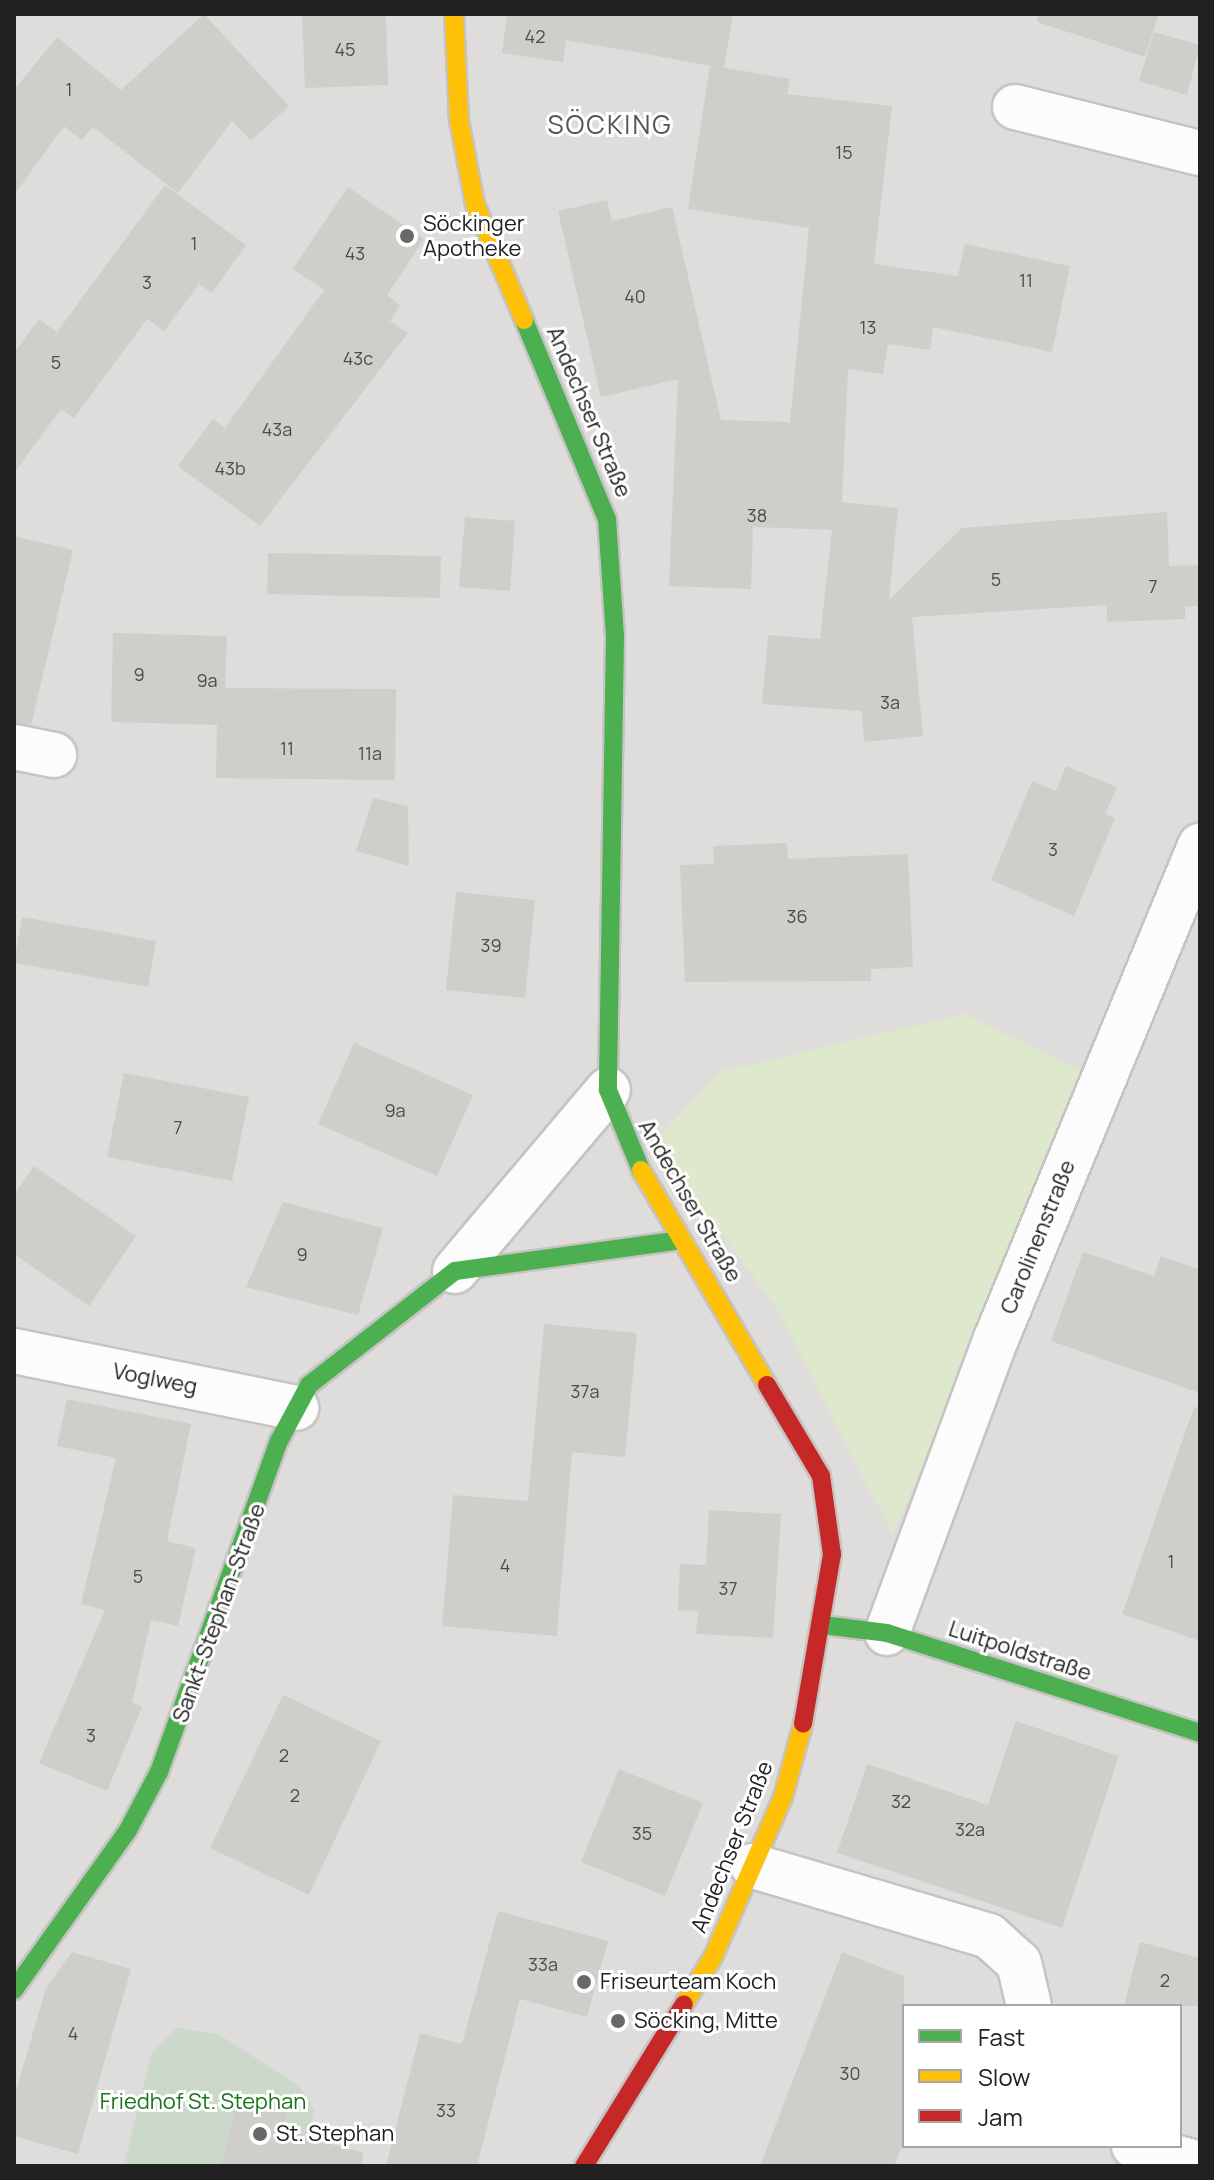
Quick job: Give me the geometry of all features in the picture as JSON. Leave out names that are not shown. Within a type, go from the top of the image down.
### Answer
[{"type":"street","name":"Andechser Straße","points":[[454,14],[459,120],[475,204],[607,519],[615,636],[608,1090],[623,1140],[821,1476],[832,1554],[823,1625],[783,1797],[713,1957],[584,2166]]},
{"type":"street","points":[[1015,107],[1200,153]]},
{"type":"street","name":"Carolinenstraße","points":[[887,1633],[996,1339],[1200,846]]},
{"type":"street","name":"Sankt-Stephan-Straße","points":[[14,1990],[128,1830],[159,1772],[296,1408],[325,1367],[455,1271],[608,1090]]},
{"type":"street","name":"Sankt-Stephan-Straße","points":[[455,1271],[680,1240]]},
{"type":"street","name":"Voglweg","points":[[14,1351],[296,1408]]},
{"type":"street","name":"Luitpoldstraße","points":[[823,1625],[887,1633],[1200,1733]]},
{"type":"street","points":[[753,1866],[989,1936],[1019,1963],[1029,2004]]},
{"type":"street","points":[[1141,2148],[1200,2164]]},
{"type":"shaded area","points":[[14,14],[1200,14],[1200,2166],[14,2166]]},
{"type":"shaded area","points":[[1028,1355],[1164,1403],[1089,1618],[953,1570]]},
{"type":"green space","points":[[964,1014],[1090,1074],[893,1535],[776,1307],[654,1143],[719,1072]]},
{"type":"green space","name":"Friedhof St. Stephan","points":[[177,2028],[218,2034],[299,2086],[314,2109],[303,2166],[124,2166],[152,2053]]},
{"type":"building","points":[[204,14],[289,106],[251,141],[232,121],[178,193],[93,127],[82,140],[64,126],[14,195],[14,90],[57,37],[121,90]]},
{"type":"building","points":[[302,14],[386,14],[388,85],[305,88]]},
{"type":"building","points":[[507,14],[733,14],[724,68],[566,40],[563,62],[502,53]]},
{"type":"building","points":[[1038,14],[1159,14],[1145,57],[1037,22]]},
{"type":"building","points":[[1154,32],[1200,45],[1187,95],[1139,81]]},
{"type":"building","points":[[710,65],[790,79],[787,94],[892,106],[874,264],[958,276],[965,244],[1070,266],[1052,352],[933,327],[930,350],[888,344],[883,374],[848,369],[842,502],[898,508],[889,600],[962,528],[1167,512],[1169,566],[1200,565],[1200,606],[1185,606],[1185,619],[1107,622],[1107,605],[912,617],[923,736],[864,742],[862,711],[762,704],[768,635],[820,639],[832,530],[753,527],[751,589],[669,586],[678,379],[601,397],[558,211],[607,200],[612,221],[672,207],[721,420],[790,422],[809,228],[688,209]]},
{"type":"building","points":[[165,185],[246,245],[212,293],[199,284],[164,331],[147,319],[74,418],[61,409],[14,473],[14,353],[39,319],[57,332]]},
{"type":"building","points":[[348,187],[424,239],[387,295],[400,305],[390,321],[408,333],[260,526],[178,466],[213,419],[225,428],[324,290],[293,269]]},
{"type":"building","points":[[465,517],[515,521],[510,591],[459,587]]},
{"type":"building","points":[[14,536],[73,550],[31,725],[14,723]]},
{"type":"building","points":[[268,553],[441,556],[440,598],[267,594]]},
{"type":"building","points":[[113,633],[227,636],[225,688],[396,689],[395,780],[216,778],[217,725],[111,722]]},
{"type":"building","points":[[1066,766],[1117,787],[1105,814],[1115,818],[1074,916],[991,880],[1032,781],[1056,791]]},
{"type":"building","points":[[373,798],[408,806],[409,866],[356,851]]},
{"type":"building","points":[[787,843],[788,859],[908,854],[913,967],[871,969],[871,981],[685,982],[680,865],[714,864],[713,846]]},
{"type":"building","points":[[456,892],[535,900],[525,998],[446,990]]},
{"type":"building","points":[[22,917],[156,941],[148,987],[14,963]]},
{"type":"building","points":[[354,1043],[473,1095],[437,1176],[318,1124]]},
{"type":"building","points":[[124,1073],[249,1097],[232,1181],[107,1157]]},
{"type":"building","points":[[34,1166],[136,1236],[89,1306],[14,1254],[14,1195]]},
{"type":"building","points":[[283,1202],[383,1228],[358,1315],[246,1287]]},
{"type":"building","points":[[1083,1252],[1154,1276],[1161,1256],[1200,1270],[1200,1393],[1051,1341]]},
{"type":"building","points":[[544,1324],[637,1333],[625,1457],[572,1452],[557,1636],[442,1626],[453,1495],[528,1501]]},
{"type":"building","points":[[67,1399],[191,1424],[167,1541],[196,1548],[178,1626],[151,1620],[132,1702],[142,1707],[107,1791],[39,1763],[105,1610],[81,1604],[116,1458],[57,1446]]},
{"type":"building","points":[[1194,1407],[1200,1408],[1200,1641],[1122,1614]]},
{"type":"building","points":[[709,1510],[781,1514],[773,1638],[696,1634],[698,1611],[678,1610],[680,1564],[706,1565]]},
{"type":"building","points":[[283,1695],[381,1741],[309,1895],[210,1848]]},
{"type":"building","points":[[1016,1721],[1119,1756],[1062,1928],[837,1853],[867,1764],[988,1805]]},
{"type":"building","points":[[619,1769],[703,1803],[665,1896],[581,1862]]},
{"type":"building","points":[[498,1911],[608,1941],[587,2017],[520,1999],[477,2166],[386,2166],[420,2033],[462,2044]]},
{"type":"building","points":[[1140,1942],[1200,1958],[1200,2006],[1124,2004]]},
{"type":"building","points":[[72,1952],[131,1969],[78,2154],[14,2136],[14,2098],[46,1988]]},
{"type":"building","points":[[842,1952],[904,1976],[902,2146],[894,2166],[760,2166]]},
{"type":"building","name":"St. Stephan","points":[[238,2099],[287,2112],[282,2132],[363,2152],[362,2166],[221,2166]]},
{"type":"traffic: fast","points":[[524,320],[607,519],[615,636],[608,1090],[641,1170]]},
{"type":"traffic: fast","points":[[14,1990],[128,1830],[159,1772],[279,1441],[309,1385],[455,1271],[680,1240]]},
{"type":"traffic: fast","points":[[823,1625],[887,1633],[1200,1733]]},
{"type":"traffic: slow","points":[[454,14],[459,120],[475,204],[524,320]]},
{"type":"traffic: slow","points":[[641,1170],[767,1385]]},
{"type":"traffic: slow","points":[[684,2004],[713,1957],[783,1797],[803,1724]]},
{"type":"traffic: jam","points":[[767,1385],[821,1476],[832,1554],[803,1724]]},
{"type":"traffic: jam","points":[[584,2166],[684,2004]]},
{"type":"place","name":"Söckinger Apotheke","points":[[407,236]]},
{"type":"place","name":"Friseurteam Koch","points":[[584,1982]]},
{"type":"place","name":"Söcking, Mitte","points":[[618,2021]]},
{"type":"place","name":"St. Stephan","points":[[260,2134]]},
{"type":"district","name":"SÖCKING","points":[[610,125]]}]
